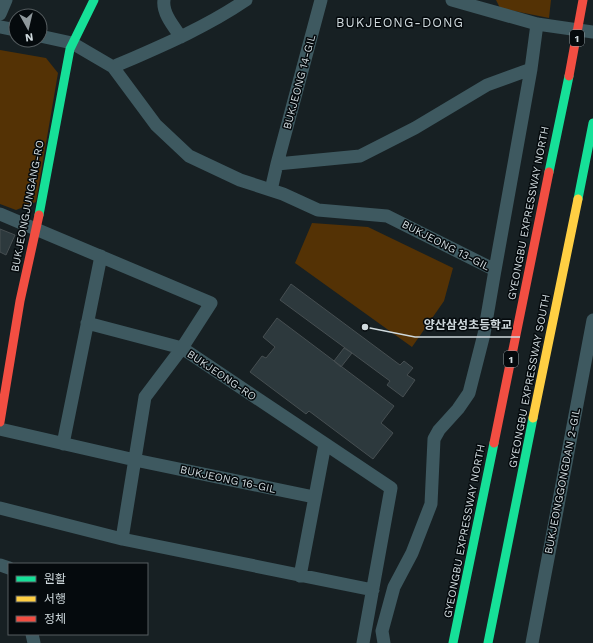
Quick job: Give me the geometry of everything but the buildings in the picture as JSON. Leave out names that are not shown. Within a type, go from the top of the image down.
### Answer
[{"type":"main road","name":"BUKJEONGJUNGANG-RO","points":[[0,422],[20,302],[36,229],[70,49],[94,0]]},
{"type":"main road","name":"GYEONGBU EXPRESSWAY NORTH","points":[[454,643],[569,76],[583,0]]},
{"type":"main road","name":"GYEONGBU EXPRESSWAY SOUTH","points":[[488,643],[593,123]]},
{"type":"street","points":[[0,14],[6,0]]},
{"type":"street","points":[[164,0],[163,6],[167,16],[181,37]]},
{"type":"street","points":[[113,67],[181,37],[227,13],[246,0]]},
{"type":"street","name":"BUKJEONG 14-GIL","points":[[277,164],[320,0]]},
{"type":"street","points":[[452,0],[484,5],[537,24],[593,32]]},
{"type":"street","name":"BUKJEONG 13-GIL","points":[[48,38],[72,43],[113,67],[156,125],[189,156],[240,180],[283,194],[318,210],[387,216],[495,270],[532,69],[537,24]]},
{"type":"street","points":[[271,190],[277,164],[360,156],[415,128],[487,86],[532,69]]},
{"type":"street","name":"BUKJEONG-RO","points":[[0,214],[211,303],[182,348],[391,488],[363,643]]},
{"type":"street","points":[[63,444],[101,256]]},
{"type":"street","points":[[384,643],[382,631],[394,587],[412,553],[430,504],[434,439],[439,430],[469,394],[484,334],[495,270]]},
{"type":"street","name":"BUKJEONGGONGDAN 2-GIL","points":[[532,643],[593,320]]},
{"type":"street","points":[[87,323],[182,348],[145,397],[122,539]]},
{"type":"street","name":"BUKJEONG 16-GIL","points":[[0,430],[314,497]]},
{"type":"street","points":[[300,576],[325,444]]},
{"type":"street","points":[[0,508],[122,539],[373,590]]},
{"type":"shaded area","points":[[496,0],[551,0],[549,18],[500,8]]},
{"type":"shaded area","points":[[0,50],[46,58],[58,73],[36,202],[16,210],[0,204]]},
{"type":"shaded area","points":[[312,223],[368,227],[453,268],[444,301],[412,347],[295,263]]},
{"type":"traffic: fast","points":[[39,215],[70,49],[94,0]]},
{"type":"traffic: fast","points":[[549,172],[569,76]]},
{"type":"traffic: fast","points":[[578,199],[593,123]]},
{"type":"traffic: fast","points":[[488,643],[533,418]]},
{"type":"traffic: fast","points":[[453,643],[494,443]]},
{"type":"traffic: slow","points":[[533,418],[578,199]]},
{"type":"traffic: jam","points":[[569,76],[583,0]]},
{"type":"traffic: jam","points":[[494,443],[549,172]]},
{"type":"traffic: jam","points":[[0,422],[20,301],[39,215]]},
{"type":"place","name":"양산삼성초등학교","points":[[365,327]]},
{"type":"district","name":"BUKJEONG-DONG","points":[[400,22]]}]
